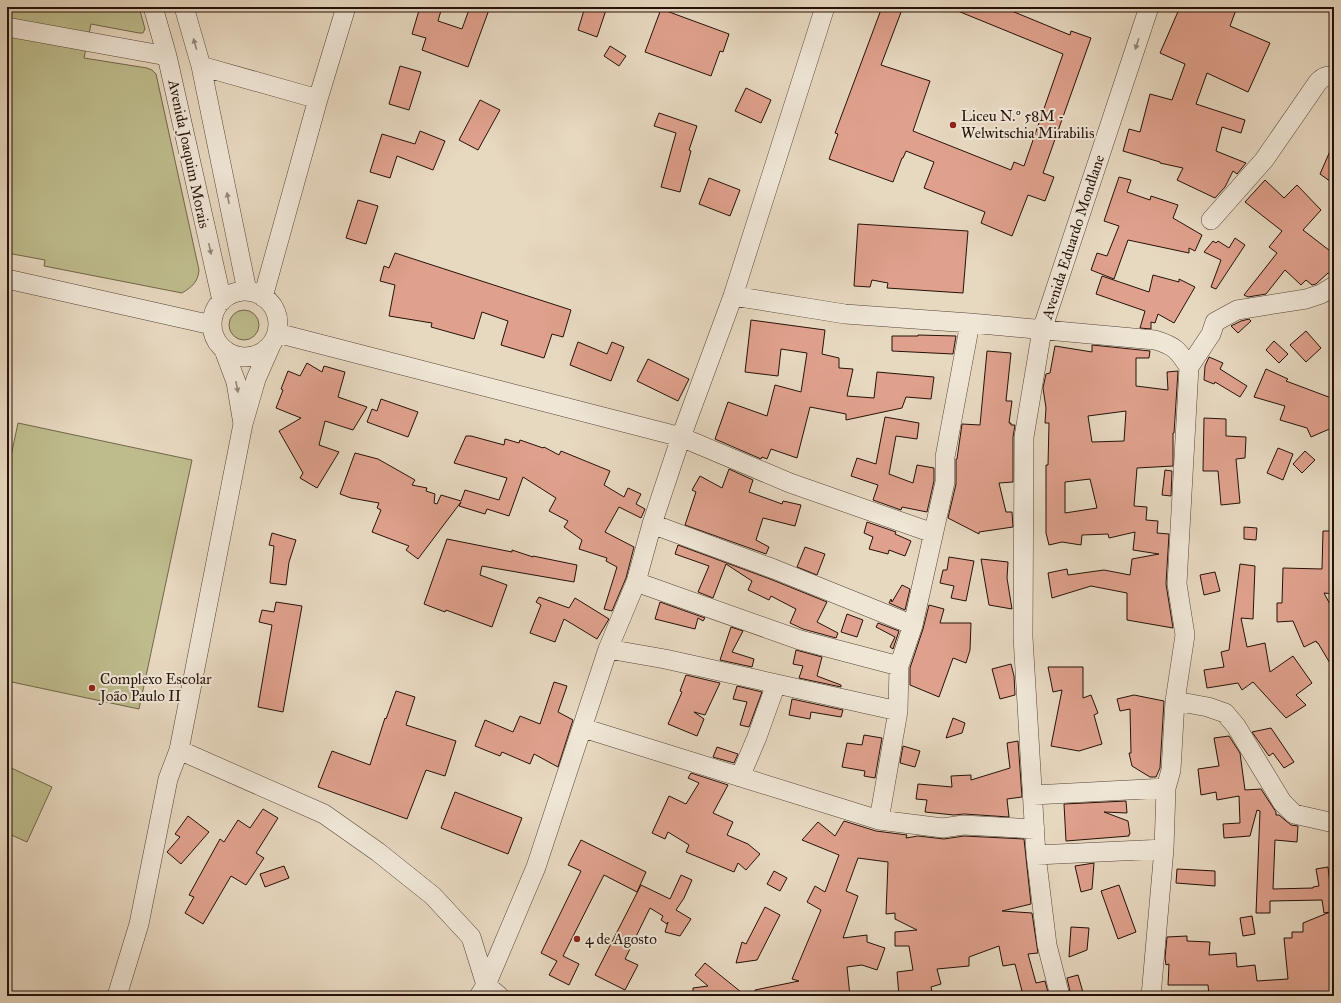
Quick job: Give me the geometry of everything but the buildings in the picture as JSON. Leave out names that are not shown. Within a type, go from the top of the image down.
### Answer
[{"type":"street","name":"Avenida Joaquim Morais","points":[[153,7],[167,56],[222,301]]},
{"type":"street","name":"Avenida Joaquim Morais","points":[[184,7],[201,66],[255,294]]},
{"type":"street","points":[[255,294],[346,7]]},
{"type":"street","points":[[488,992],[536,867],[608,649],[636,582],[652,524],[681,437],[733,296],[825,7]]},
{"type":"street","name":"Avenida Eduardo Mondlane","points":[[1060,996],[1047,945],[1036,855],[1023,637],[1024,437],[1042,330],[1149,7]]},
{"type":"street","points":[[7,27],[167,56]]},
{"type":"street","points":[[201,66],[318,99]]},
{"type":"street","points":[[1211,220],[1264,160],[1318,82],[1328,75],[1334,76]]},
{"type":"street","points":[[7,279],[212,325]]},
{"type":"street","points":[[1151,996],[1164,849],[1166,788],[1170,770],[1175,701],[1185,635],[1177,584],[1189,367],[1210,334],[1215,322],[1237,310],[1306,299],[1321,294],[1334,286]]},
{"type":"street","points":[[117,996],[139,924],[168,779],[179,750],[243,424],[256,379],[275,338],[278,322],[276,313],[271,304],[255,294],[237,292],[222,301],[213,316],[213,333],[217,342],[224,350],[233,355],[244,357],[255,356],[265,351],[275,338]]},
{"type":"street","points":[[733,296],[845,314],[1155,340],[1170,344],[1180,353],[1189,367]]},
{"type":"street","points":[[879,820],[898,711],[899,666],[913,625],[945,482],[945,457],[970,324]]},
{"type":"street","points":[[275,338],[681,437],[790,483],[933,533]]},
{"type":"street","points":[[224,350],[236,382],[243,424]]},
{"type":"street","points":[[652,524],[774,569],[913,625]]},
{"type":"street","points":[[636,582],[800,640],[899,666]]},
{"type":"street","points":[[608,649],[665,659],[898,711]]},
{"type":"street","points":[[740,777],[757,737],[776,684]]},
{"type":"street","points":[[1175,701],[1208,707],[1226,713],[1236,726],[1282,802],[1294,814],[1334,823]]},
{"type":"street","points":[[583,728],[879,820],[943,828],[963,826],[1035,829]]},
{"type":"street","points":[[179,750],[324,814],[378,852],[433,896],[471,937],[488,992]]},
{"type":"street","points":[[1033,795],[1166,788]]},
{"type":"street","points":[[1036,855],[1164,849]]},
{"type":"shaded area","points":[[7,7],[139,7],[145,29],[143,33],[91,24],[84,58],[147,68],[156,74],[199,270],[194,284],[189,289],[182,293],[44,266],[45,260],[7,253]]},
{"type":"shaded area","points":[[244,310],[250,311],[258,319],[258,331],[250,339],[244,340],[238,339],[230,331],[229,325],[230,319],[238,311]]},
{"type":"shaded area","points":[[18,423],[192,460],[139,709],[7,681],[7,475]]},
{"type":"shaded area","points":[[7,766],[52,787],[27,842],[7,833]]},
{"type":"place","name":"Liceu N.º 58M - Welwitschia Mirabilis","points":[[953,125]]},
{"type":"place","name":"Complexo Escolar João Paulo II","points":[[92,688]]},
{"type":"place","name":"4 de Agosto","points":[[577,939]]}]
